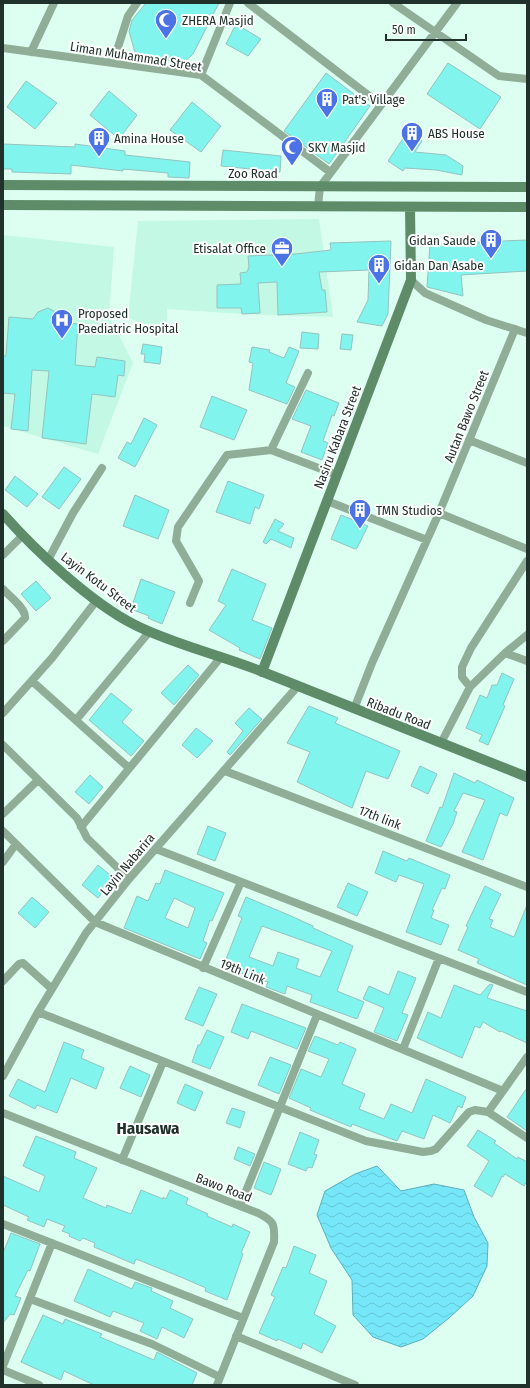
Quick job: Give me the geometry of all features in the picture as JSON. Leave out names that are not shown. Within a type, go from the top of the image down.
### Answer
[{"type":"street","points":[[31,52],[54,3]]},
{"type":"street","points":[[113,63],[128,16],[137,3]]},
{"type":"street","points":[[201,75],[230,3]]},
{"type":"street","points":[[248,3],[381,104]]},
{"type":"street","points":[[393,3],[499,76],[527,79]]},
{"type":"street","points":[[318,206],[320,187],[330,172],[457,3]]},
{"type":"street","name":"Liman Muhammad Street","points":[[3,48],[201,75],[330,172]]},
{"type":"street","name":"Zoo Road","points":[[3,185],[527,188]]},
{"type":"street","points":[[3,205],[527,207]]},
{"type":"street","name":"Nasiru Kabara Street","points":[[262,672],[411,280],[410,206]]},
{"type":"street","points":[[411,280],[426,293],[486,320],[527,333]]},
{"type":"street","name":"Autan Bawo Street","points":[[354,709],[372,663],[439,513],[515,328]]},
{"type":"street","points":[[271,450],[308,372]]},
{"type":"street","points":[[469,440],[527,463]]},
{"type":"street","points":[[190,603],[199,581],[176,541],[178,528],[227,455],[271,450],[337,475]]},
{"type":"street","points":[[48,560],[73,513],[102,468]]},
{"type":"street","points":[[327,501],[427,540]]},
{"type":"street","points":[[439,513],[527,549]]},
{"type":"street","name":"Layin Kotu Street","points":[[3,514],[48,560],[97,600],[135,625],[262,672]]},
{"type":"street","points":[[3,554],[23,535]]},
{"type":"street","points":[[470,687],[462,677],[462,667],[471,648],[527,561]]},
{"type":"street","points":[[3,590],[23,610],[25,615],[25,618],[3,641]]},
{"type":"street","points":[[3,713],[32,681],[97,600]]},
{"type":"street","points":[[76,720],[150,631]]},
{"type":"street","points":[[441,743],[470,687],[505,653],[527,635]]},
{"type":"street","points":[[505,653],[527,661]]},
{"type":"street","points":[[81,827],[221,658]]},
{"type":"street","name":"Ribadu Road","points":[[262,672],[527,777]]},
{"type":"street","points":[[32,681],[129,768]]},
{"type":"street","name":"Layin Nabarira","points":[[3,1076],[38,1012],[86,933],[129,879],[297,687]]},
{"type":"street","points":[[3,745],[77,818],[87,838],[129,879]]},
{"type":"street","name":"17th link","points":[[225,771],[527,887]]},
{"type":"street","points":[[3,814],[38,780]]},
{"type":"street","name":"19th Link","points":[[3,831],[95,922],[503,1091]]},
{"type":"street","points":[[3,862],[16,844]]},
{"type":"street","points":[[156,849],[527,992]]},
{"type":"street","points":[[203,968],[241,882]]},
{"type":"street","points":[[403,1050],[439,958]]},
{"type":"street","points":[[3,981],[19,964],[23,964],[52,989]]},
{"type":"street","points":[[38,1012],[366,1141],[423,1152],[436,1149],[469,1112],[488,1112],[527,1138]]},
{"type":"street","points":[[240,1206],[281,1108],[317,1015]]},
{"type":"street","points":[[488,1112],[527,1057]]},
{"type":"street","points":[[122,1160],[163,1062]]},
{"type":"street","name":"Bawo Road","points":[[3,1113],[270,1219],[275,1228],[274,1242],[217,1385]]},
{"type":"street","points":[[3,1224],[243,1318]]},
{"type":"street","points":[[3,1366],[52,1243]]},
{"type":"street","points":[[30,1299],[152,1344],[220,1377]]},
{"type":"street","points":[[236,1336],[355,1385]]},
{"type":"street","points":[[3,1370],[39,1385]]},
{"type":"shaded area","points":[[319,219],[333,317],[242,314],[167,309],[167,333],[128,318],[138,221]]},
{"type":"shaded area","name":"Proposed Paediatric Hospital","points":[[3,235],[114,247],[109,316],[133,363],[98,454],[3,426]]},
{"type":"water","points":[[377,1166],[401,1191],[434,1184],[464,1190],[474,1217],[488,1243],[487,1266],[473,1296],[423,1339],[401,1347],[373,1337],[353,1315],[352,1280],[331,1248],[317,1215],[325,1191],[355,1174]]},
{"type":"building","name":"ZHERA Masjid","points":[[146,3],[219,3],[193,54],[184,62],[136,56],[129,31],[132,20]]},
{"type":"building","points":[[236,24],[261,39],[248,56],[226,44]]},
{"type":"building","points":[[448,63],[501,97],[480,129],[427,94]]},
{"type":"building","name":"Pat's Village","points":[[326,73],[370,106],[329,164],[284,131]]},
{"type":"building","points":[[26,81],[57,103],[35,129],[7,107]]},
{"type":"building","points":[[109,91],[137,115],[119,139],[90,115]]},
{"type":"building","points":[[192,102],[221,126],[201,152],[170,130]]},
{"type":"building","name":"ABS House","points":[[408,131],[422,141],[415,152],[446,155],[463,166],[462,175],[436,170],[405,168],[403,171],[388,161]]},
{"type":"building","points":[[3,144],[75,147],[75,144],[125,151],[125,155],[190,162],[189,178],[168,177],[168,173],[123,169],[123,171],[71,165],[71,174],[12,172],[12,169],[3,169]]},
{"type":"building","points":[[223,150],[281,156],[280,172],[221,166]]},
{"type":"building","points":[[527,240],[527,271],[461,275],[463,296],[427,287],[430,244]]},
{"type":"building","points":[[391,241],[388,314],[382,326],[357,322],[368,300],[369,270],[319,272],[322,290],[325,290],[327,312],[278,315],[277,282],[258,283],[260,313],[242,314],[241,308],[217,308],[217,285],[241,284],[240,273],[247,272],[249,267],[248,256],[296,254],[331,250],[330,243]]},
{"type":"building","points":[[48,308],[54,311],[57,322],[78,324],[75,365],[95,367],[97,357],[125,361],[124,376],[118,375],[115,397],[92,394],[86,444],[42,438],[49,371],[32,370],[28,431],[11,429],[15,394],[3,393],[3,356],[6,356],[9,317],[33,319],[38,312]]},
{"type":"building","points":[[302,332],[319,334],[318,349],[300,348]]},
{"type":"building","points":[[342,334],[353,335],[351,350],[340,349]]},
{"type":"building","points":[[143,344],[162,347],[160,364],[144,362],[145,354],[141,354]]},
{"type":"building","points":[[252,347],[270,350],[269,352],[284,358],[289,347],[299,351],[286,383],[295,387],[287,404],[249,390],[253,363],[249,362]]},
{"type":"building","points":[[306,390],[339,403],[334,416],[332,415],[323,441],[328,443],[322,460],[301,452],[311,426],[292,419]]},
{"type":"building","points":[[212,396],[247,410],[234,440],[200,427]]},
{"type":"building","points":[[144,418],[157,425],[135,467],[118,458],[127,442],[131,444]]},
{"type":"building","points":[[64,467],[81,479],[59,509],[42,497]]},
{"type":"building","points":[[15,476],[38,494],[27,507],[5,490]]},
{"type":"building","points":[[228,481],[264,495],[259,509],[255,507],[250,524],[216,512]]},
{"type":"building","points":[[135,495],[169,510],[158,539],[123,526]]},
{"type":"building","name":"TMN Studios","points":[[341,515],[368,526],[357,548],[355,549],[331,539]]},
{"type":"building","points":[[275,519],[284,524],[278,531],[294,538],[291,548],[271,539],[266,544],[263,542]]},
{"type":"building","points":[[232,569],[266,584],[252,620],[272,628],[260,659],[239,650],[240,648],[209,630],[226,605],[218,601]]},
{"type":"building","points":[[141,579],[175,592],[162,624],[148,618],[149,616],[131,609]]},
{"type":"building","points":[[36,581],[51,598],[36,611],[21,594]]},
{"type":"building","points":[[188,665],[199,675],[174,705],[161,693]]},
{"type":"building","points":[[502,673],[514,679],[503,705],[505,706],[488,745],[479,741],[482,735],[466,728],[480,695],[487,698],[492,685],[497,685]]},
{"type":"building","points":[[111,693],[132,710],[122,722],[144,741],[131,756],[89,720]]},
{"type":"building","points":[[309,706],[338,718],[335,723],[400,751],[388,779],[366,771],[352,808],[297,782],[310,752],[287,743]]},
{"type":"building","points":[[249,708],[262,719],[230,755],[227,752],[243,731],[235,723]]},
{"type":"building","points":[[196,728],[213,741],[197,758],[182,745]]},
{"type":"building","points":[[420,766],[437,774],[428,794],[411,786]]},
{"type":"building","points":[[454,773],[475,783],[477,780],[514,798],[507,816],[500,813],[483,860],[462,852],[485,800],[463,793],[454,811],[457,812],[453,824],[441,847],[426,841],[440,807],[442,808]]},
{"type":"building","points":[[90,775],[103,787],[89,804],[75,792]]},
{"type":"building","points":[[208,826],[226,833],[215,861],[197,854]]},
{"type":"building","points":[[383,851],[407,861],[409,858],[450,875],[445,889],[442,888],[432,910],[434,910],[431,918],[449,925],[441,945],[406,932],[424,884],[399,875],[396,882],[375,873]]},
{"type":"building","points":[[98,865],[114,878],[98,898],[82,885]]},
{"type":"building","points":[[165,870],[224,893],[212,921],[210,920],[203,941],[207,943],[200,959],[124,928],[137,896],[148,901],[156,883],[160,884]],"holes":[[[174,898],[195,908],[188,928],[165,918]]]},
{"type":"building","points":[[348,883],[368,892],[357,916],[337,907]]},
{"type":"building","points":[[485,886],[501,894],[489,919],[493,920],[490,927],[514,937],[527,905],[527,985],[477,963],[479,959],[458,950],[468,927],[466,926]]},
{"type":"building","points":[[32,897],[49,912],[35,928],[18,913]]},
{"type":"building","points":[[246,897],[313,926],[313,928],[353,946],[337,991],[364,1002],[357,1019],[310,1002],[312,995],[287,986],[285,994],[266,987],[268,982],[223,967],[242,918],[238,916]],"holes":[[[262,926],[332,951],[320,977],[296,968],[299,959],[278,952],[273,966],[249,957]]]},
{"type":"building","points":[[398,971],[416,978],[402,1013],[408,1015],[397,1041],[374,1032],[384,1008],[363,999],[369,986],[389,995]]},
{"type":"building","points":[[490,984],[493,985],[487,998],[527,1011],[527,1043],[501,1031],[500,1032],[483,1022],[480,1028],[475,1026],[462,1058],[417,1038],[428,1012],[441,1018],[454,985],[480,995]]},
{"type":"building","points":[[199,987],[217,994],[203,1026],[185,1019]]},
{"type":"building","points":[[242,1004],[306,1028],[297,1049],[251,1031],[248,1039],[231,1032]]},
{"type":"building","points":[[207,1030],[224,1037],[210,1069],[192,1062],[198,1045],[200,1045]]},
{"type":"building","points":[[315,1036],[338,1045],[340,1042],[356,1049],[342,1084],[365,1094],[359,1109],[384,1119],[391,1104],[412,1113],[426,1079],[466,1097],[462,1108],[458,1106],[450,1123],[433,1115],[424,1139],[402,1131],[397,1141],[352,1124],[351,1127],[310,1110],[311,1108],[289,1098],[301,1069],[321,1077],[329,1059],[308,1051]]},
{"type":"building","points":[[64,1042],[84,1050],[81,1058],[104,1068],[96,1089],[71,1078],[57,1113],[37,1105],[35,1109],[9,1096],[18,1079],[45,1092]]},
{"type":"building","points":[[270,1057],[291,1065],[279,1094],[258,1085]]},
{"type":"building","points":[[130,1066],[150,1075],[141,1097],[120,1088]]},
{"type":"building","points":[[185,1084],[203,1092],[195,1111],[177,1103]]},
{"type":"building","points":[[527,1088],[527,1131],[507,1117]]},
{"type":"building","points":[[232,1108],[245,1112],[240,1128],[226,1123]]},
{"type":"building","points":[[478,1130],[496,1141],[494,1143],[517,1159],[518,1157],[527,1162],[527,1181],[524,1186],[505,1174],[503,1177],[502,1176],[492,1197],[474,1186],[489,1161],[467,1146]]},
{"type":"building","points":[[300,1132],[319,1140],[314,1154],[317,1155],[312,1168],[308,1167],[306,1171],[288,1164]]},
{"type":"building","points":[[36,1136],[76,1152],[74,1158],[97,1168],[83,1198],[106,1208],[107,1205],[131,1214],[141,1190],[166,1199],[170,1190],[188,1198],[186,1204],[208,1214],[207,1216],[232,1227],[233,1224],[250,1232],[241,1253],[243,1254],[227,1300],[205,1291],[206,1288],[183,1278],[136,1259],[134,1264],[94,1247],[95,1243],[83,1238],[80,1241],[69,1236],[70,1234],[62,1231],[65,1226],[47,1219],[44,1227],[27,1220],[29,1217],[3,1205],[3,1176],[39,1192],[45,1176],[23,1166]]},
{"type":"building","points":[[238,1147],[255,1154],[250,1166],[234,1159]]},
{"type":"building","points":[[264,1162],[281,1169],[271,1195],[254,1188]]},
{"type":"building","points":[[11,1233],[40,1244],[30,1271],[28,1270],[15,1296],[21,1298],[14,1315],[10,1314],[3,1323],[3,1253]]},
{"type":"building","points":[[294,1246],[316,1255],[309,1273],[327,1281],[314,1314],[336,1326],[322,1353],[303,1343],[301,1349],[259,1333],[275,1297],[271,1295],[283,1267],[286,1268]]},
{"type":"building","points":[[88,1269],[132,1289],[135,1282],[152,1288],[151,1291],[173,1301],[170,1308],[193,1319],[184,1338],[162,1327],[157,1339],[140,1331],[144,1323],[113,1311],[110,1317],[74,1301]]},
{"type":"building","points":[[43,1315],[63,1324],[65,1319],[102,1334],[100,1337],[154,1360],[157,1352],[197,1373],[192,1385],[94,1385],[64,1371],[61,1380],[21,1362]]},
{"type":"place","name":"ZHERA Masjid","points":[[166,40]]},
{"type":"place","name":"Pat's Village","points":[[327,118]]},
{"type":"place","name":"ABS House","points":[[412,152]]},
{"type":"place","name":"Amina House","points":[[99,158]]},
{"type":"place","name":"SKY Masjid","points":[[292,166]]},
{"type":"place","name":"Gidan Saude","points":[[491,260]]},
{"type":"place","name":"Etisalat Office","points":[[282,268]]},
{"type":"place","name":"Gidan Dan Asabe","points":[[379,284]]},
{"type":"place","name":"Proposed Paediatric Hospital","points":[[62,340]]},
{"type":"place","name":"TMN Studios","points":[[360,530]]},
{"type":"district","name":"Hausawa","points":[[148,1128]]}]
